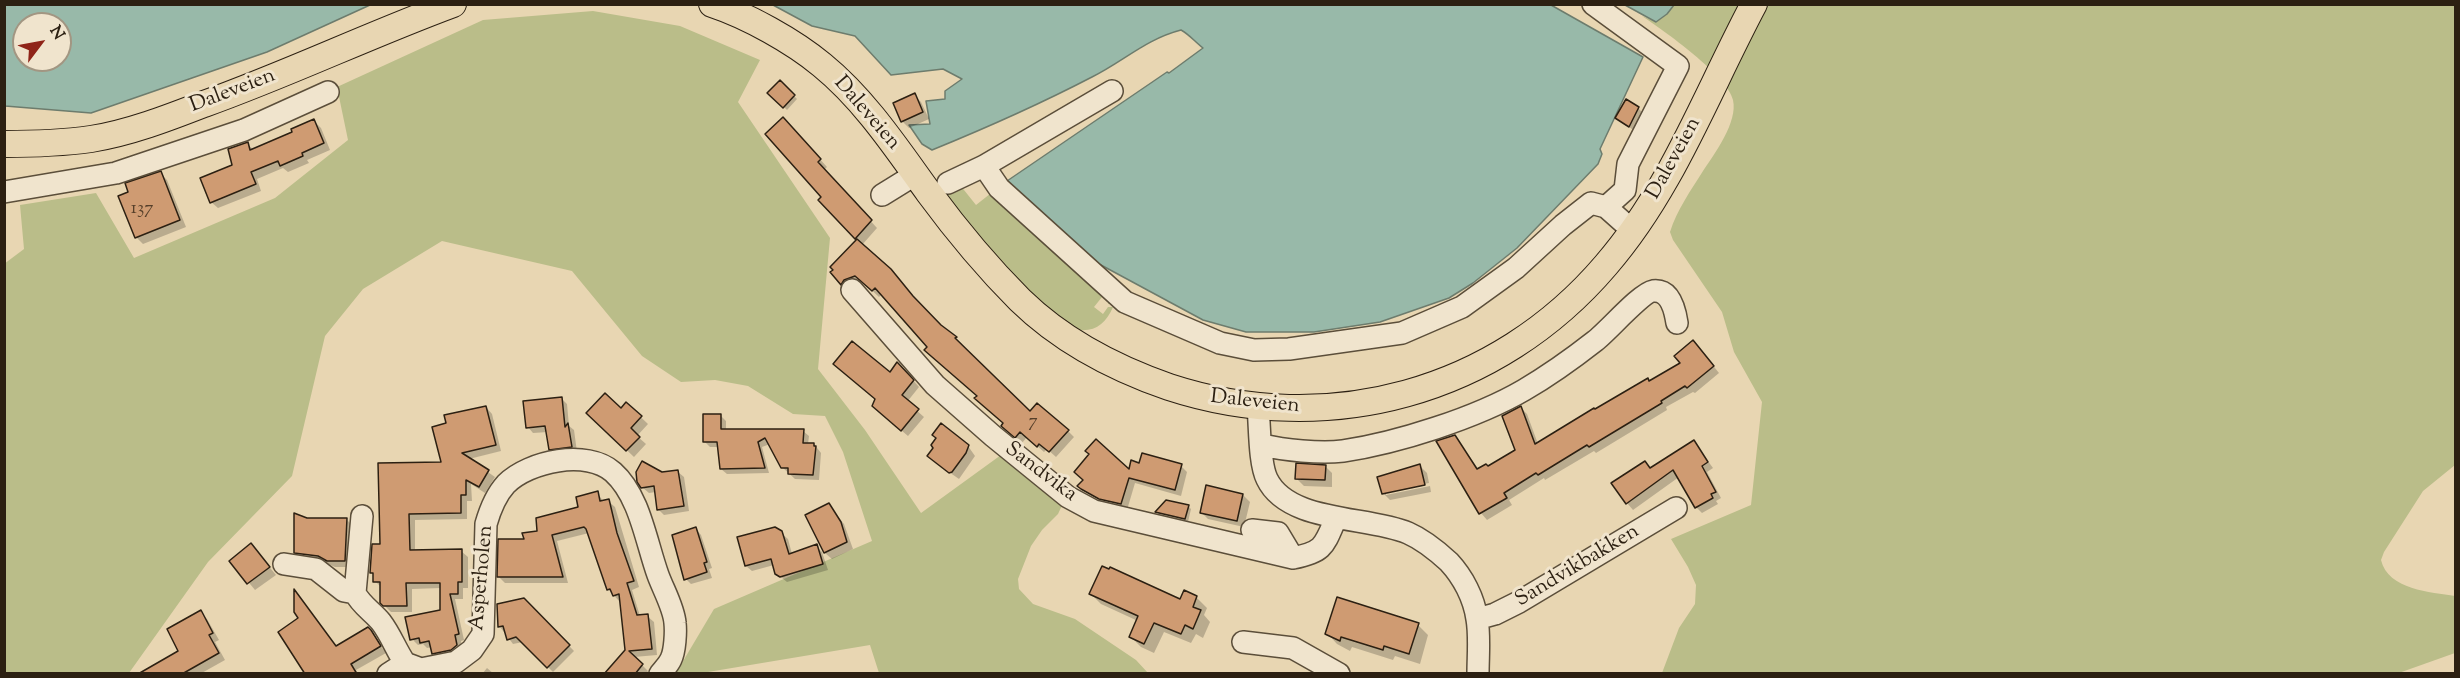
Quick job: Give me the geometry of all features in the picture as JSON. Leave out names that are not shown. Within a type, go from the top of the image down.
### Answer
[{"type":"main road","name":"Daleveien","points":[[4,144],[36,144],[92,139],[165,119],[233,94],[453,4]]},
{"type":"main road","name":"Daleveien","points":[[712,4],[730,10],[786,41],[821,64],[872,118],[990,269],[1022,302],[1057,332],[1097,357],[1149,380],[1202,397],[1257,407],[1294,410],[1374,402],[1413,393],[1466,372],[1508,349],[1575,298],[1634,231],[1708,99],[1754,4]]},
{"type":"street","points":[[1593,4],[1678,66],[1628,164],[1625,190],[1606,207]]},
{"type":"street","points":[[948,183],[984,166],[1112,91]]},
{"type":"street","name":"Daleveien","points":[[4,192],[116,173],[226,137],[328,92]]},
{"type":"street","points":[[984,166],[999,188],[1125,302],[1220,343],[1254,350],[1288,349],[1402,333],[1462,307],[1516,268],[1591,203],[1606,207],[1634,231]]},
{"type":"street","points":[[882,195],[916,174]]},
{"type":"street","name":"Sandvika","points":[[852,290],[935,385],[993,436],[1068,496],[1094,511],[1293,558]]},
{"type":"street","points":[[1262,445],[1341,452],[1401,438],[1487,409],[1524,390],[1571,358],[1610,330],[1644,294],[1654,290],[1663,293],[1670,300],[1677,323]]},
{"type":"street","points":[[1257,407],[1262,465],[1268,482],[1278,493],[1306,511],[1378,524],[1408,533],[1434,547],[1456,569],[1470,595],[1477,619],[1478,674]]},
{"type":"street","name":"Asperholen","points":[[284,564],[316,569],[344,591],[356,593],[358,600],[385,628],[397,668],[421,669],[456,663],[472,650],[483,634],[486,524],[489,510],[507,484],[520,473],[547,463],[570,459],[586,461],[610,469],[621,480],[640,519],[676,621],[672,658],[660,674]]},
{"type":"street","name":"Sandvikbakken","points":[[1477,619],[1495,614],[1519,602],[1676,508]]},
{"type":"street","points":[[356,593],[362,516]]},
{"type":"street","points":[[1252,530],[1278,533],[1293,558],[1314,554],[1326,542],[1336,518]]},
{"type":"street","points":[[1243,642],[1293,648],[1339,674]]},
{"type":"green space","points":[[1674,4],[2455,5],[2455,465],[2423,491],[2381,560],[2385,570],[2401,584],[2423,591],[2455,596],[2455,653],[2396,674],[1662,673],[1679,628],[1695,604],[1696,585],[1671,539],[1751,505],[1762,402],[1734,352],[1722,312],[1673,240],[1670,232],[1685,200],[1724,137],[1734,109],[1729,90],[1720,79],[1694,54],[1642,16],[1656,22],[1667,14]]},
{"type":"green space","points":[[593,11],[680,26],[760,60],[738,102],[830,238],[818,369],[865,430],[921,513],[1001,455],[1064,501],[1058,514],[1042,530],[1031,546],[1018,579],[1019,589],[1033,604],[1075,619],[1136,660],[1148,673],[879,673],[870,645],[702,673],[676,673],[714,609],[872,541],[843,452],[825,416],[793,414],[748,386],[715,380],[681,382],[642,356],[572,271],[442,241],[363,289],[325,336],[292,476],[208,562],[129,673],[5,674],[4,264],[24,249],[20,205],[96,193],[134,258],[275,198],[348,140],[337,87],[483,20]]},
{"type":"green space","points":[[960,185],[976,205],[995,190],[1113,303],[1108,304],[1108,301],[1102,297],[1094,307],[1103,314],[1108,307],[1113,307],[1104,322],[1090,330],[1075,329],[1066,324],[1011,275],[946,194]]},
{"type":"shaded area","points":[[5,4],[370,5],[267,52],[91,113],[5,106]]},
{"type":"shaded area","points":[[773,5],[1551,5],[1643,57],[1600,149],[1602,154],[1598,164],[1517,248],[1473,283],[1449,298],[1380,322],[1314,332],[1246,332],[1203,320],[1075,251],[1007,181],[1203,48],[1184,32],[1181,30],[1157,39],[1104,71],[1072,87],[932,150],[922,144],[909,125],[930,124],[926,101],[945,99],[945,91],[962,79],[943,69],[891,75],[855,36],[812,26]]},
{"type":"shaded area","points":[[1625,5],[1674,5],[1656,22]]},
{"type":"building","points":[[780,80],[795,95],[783,108],[767,93]]},
{"type":"building","points":[[915,93],[923,112],[901,122],[893,103]]},
{"type":"building","points":[[1626,99],[1639,107],[1629,127],[1615,118]]},
{"type":"building","points":[[783,117],[821,159],[818,162],[872,220],[855,239],[818,200],[821,197],[765,134]]},
{"type":"building","points":[[314,119],[324,143],[280,166],[278,161],[251,172],[256,184],[210,203],[200,178],[232,165],[228,149],[248,142],[250,150],[292,132],[291,129]]},
{"type":"building","points":[[161,171],[180,220],[135,238],[118,196],[128,192],[125,183]]},
{"type":"building","points":[[857,239],[891,269],[941,325],[957,337],[955,338],[1030,411],[1037,403],[1069,430],[1049,452],[1039,444],[1037,447],[1020,432],[1015,438],[1001,426],[1003,423],[974,398],[977,396],[924,350],[927,347],[875,288],[872,291],[855,276],[844,280],[841,285],[830,272],[833,270],[830,267]]},
{"type":"building","points":[[1693,340],[1714,366],[1687,388],[1685,386],[1661,401],[1662,403],[1589,447],[1587,445],[1538,475],[1536,473],[1504,493],[1507,498],[1479,514],[1436,441],[1455,435],[1477,469],[1486,464],[1488,466],[1515,450],[1502,416],[1521,406],[1535,444],[1594,408],[1680,363],[1674,356]]},
{"type":"building","points":[[852,341],[890,372],[897,362],[914,380],[902,395],[919,409],[901,431],[872,406],[875,399],[833,364]]},
{"type":"building","points":[[605,393],[621,408],[626,402],[642,416],[631,428],[640,437],[626,451],[586,413]]},
{"type":"building","points":[[562,397],[565,427],[568,423],[572,447],[549,450],[545,426],[526,428],[523,401]]},
{"type":"building","points":[[486,406],[496,445],[462,453],[489,470],[479,487],[466,480],[466,495],[461,495],[461,513],[409,514],[410,550],[462,549],[462,582],[458,582],[458,594],[450,594],[459,634],[455,635],[457,645],[451,650],[432,654],[429,641],[420,643],[419,638],[410,640],[405,617],[440,610],[440,583],[406,583],[407,606],[383,606],[380,603],[380,582],[373,582],[373,573],[370,573],[372,544],[380,544],[378,463],[441,462],[432,427],[446,423],[444,415]]},
{"type":"building","points":[[703,414],[721,414],[721,429],[804,429],[803,443],[814,443],[816,446],[813,475],[788,474],[788,468],[781,468],[765,438],[758,442],[765,468],[720,469],[717,442],[703,442]]},
{"type":"building","points":[[941,423],[969,445],[966,453],[949,473],[927,456],[936,438],[932,435]]},
{"type":"building","points":[[1096,439],[1129,469],[1131,460],[1139,463],[1142,453],[1182,464],[1175,490],[1129,478],[1121,504],[1099,499],[1081,489],[1077,486],[1083,480],[1074,472],[1089,454],[1085,451]]},
{"type":"building","points":[[1694,440],[1708,462],[1702,466],[1716,492],[1711,494],[1713,498],[1695,508],[1673,470],[1626,504],[1611,483],[1645,461],[1650,468]]},
{"type":"building","points":[[642,461],[662,472],[678,470],[684,506],[657,510],[654,486],[641,488],[637,482],[636,472]]},
{"type":"building","points":[[1296,463],[1326,465],[1325,480],[1295,479]]},
{"type":"building","points":[[1420,464],[1425,485],[1382,494],[1377,477]]},
{"type":"building","points":[[1206,485],[1243,494],[1237,521],[1200,513]]},
{"type":"building","points":[[598,491],[600,501],[609,499],[617,533],[634,581],[627,583],[637,615],[648,614],[652,649],[629,651],[643,664],[635,674],[604,674],[625,650],[619,594],[613,596],[610,589],[607,590],[584,527],[552,535],[563,577],[497,577],[498,539],[524,539],[522,533],[537,531],[536,518],[578,507],[576,497]]},
{"type":"building","points":[[1166,500],[1189,505],[1185,519],[1155,512]]},
{"type":"building","points":[[829,503],[841,522],[847,542],[824,553],[805,515]]},
{"type":"building","points":[[294,513],[307,518],[347,518],[345,561],[327,561],[318,556],[294,553]]},
{"type":"building","points":[[696,527],[707,562],[704,563],[707,572],[684,580],[672,535]]},
{"type":"building","points":[[775,527],[782,531],[789,554],[817,544],[823,564],[780,577],[775,574],[771,559],[745,566],[737,537]]},
{"type":"building","points":[[251,543],[270,567],[247,584],[229,561]]},
{"type":"building","points":[[1102,566],[1109,569],[1110,567],[1180,599],[1184,590],[1197,596],[1193,607],[1201,610],[1193,629],[1185,625],[1181,634],[1154,623],[1144,644],[1129,637],[1138,616],[1089,594]]},
{"type":"building","points":[[294,589],[336,646],[368,627],[371,630],[381,646],[351,664],[357,674],[305,674],[278,632],[298,618],[294,612]]},
{"type":"building","points":[[1337,597],[1419,623],[1409,654],[1384,646],[1383,650],[1341,637],[1340,641],[1325,634]]},
{"type":"building","points":[[524,598],[570,645],[547,668],[516,637],[507,640],[503,626],[498,627],[497,604]]},
{"type":"building","points":[[201,610],[213,633],[209,635],[219,653],[182,674],[138,674],[178,651],[167,629]]}]
